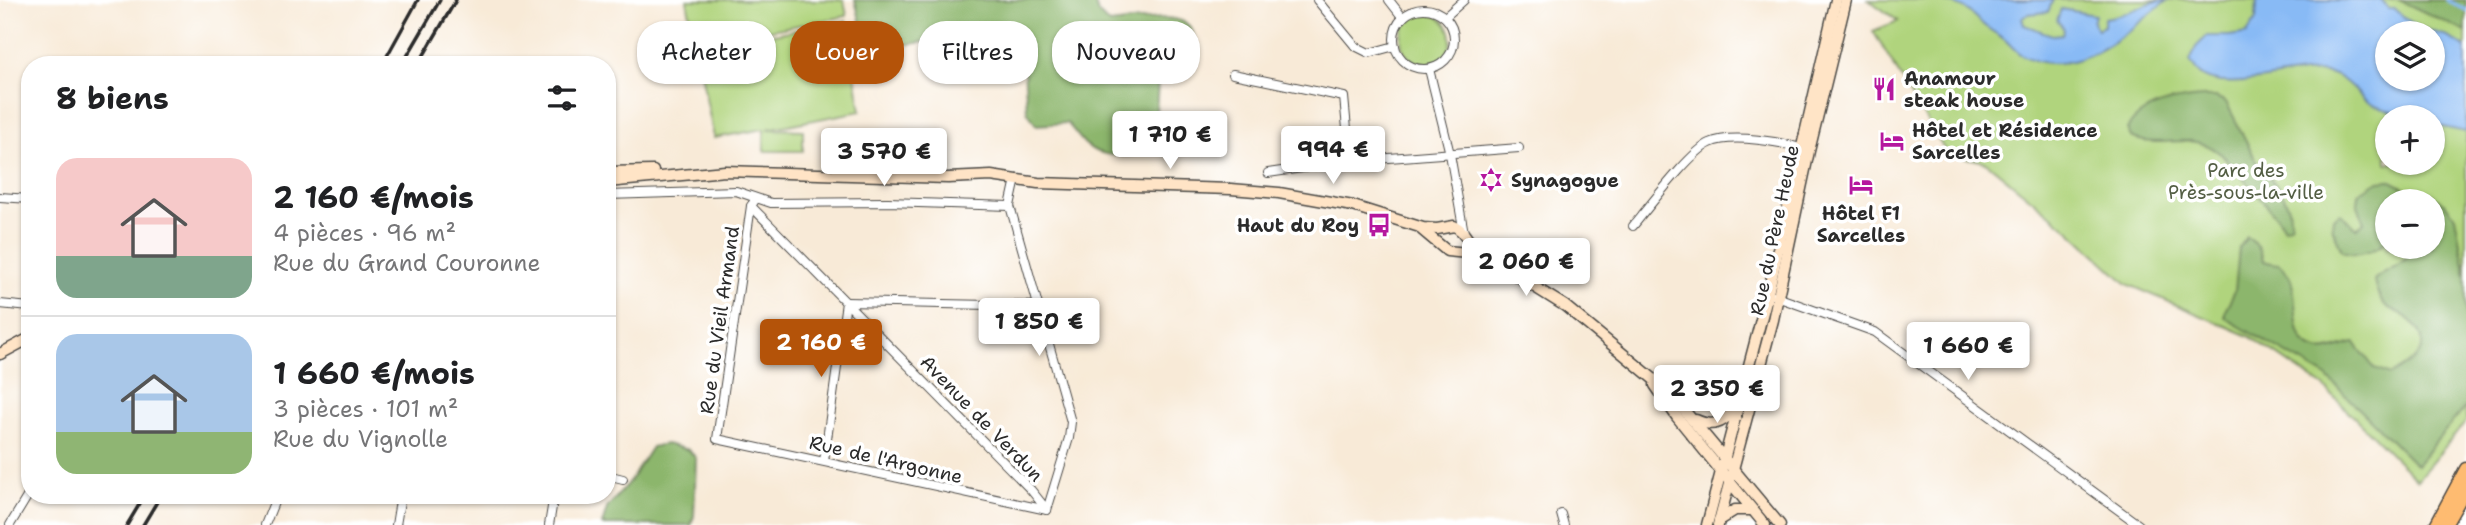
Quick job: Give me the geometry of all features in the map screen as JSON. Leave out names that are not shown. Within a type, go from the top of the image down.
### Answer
[{"type":"main road","name":"Rue du Père Heude","points":[[1725,477],[1733,467],[1836,0]]},
{"type":"main road","name":"Rue du Père Heude","points":[[1804,149],[1846,0]]},
{"type":"main road","points":[[616,181],[736,171],[948,178],[980,176],[1038,183],[1279,192],[1353,206],[1412,225],[1433,229],[1460,228],[1473,248],[1565,306],[1676,398],[1780,525]]},
{"type":"main road","points":[[616,173],[705,173]]},
{"type":"main road","points":[[1412,225],[1447,251],[1471,252],[1484,256]]},
{"type":"main road","points":[[1440,244],[1439,237],[1447,227]]},
{"type":"main road","points":[[1455,251],[1462,247],[1464,235]]},
{"type":"main road","name":"Rue du Père Heude","points":[[1725,477],[1722,455],[1772,295]]},
{"type":"main road","points":[[0,354],[21,343]]},
{"type":"main road","points":[[1647,374],[1677,417],[1765,525]]},
{"type":"main road","points":[[1694,419],[1705,424],[1719,423],[1729,417],[1739,401]]},
{"type":"main road","points":[[2436,525],[2466,469]]},
{"type":"main road","points":[[1718,523],[1725,477]]},
{"type":"main road","points":[[1707,525],[1725,477]]},
{"type":"main road","points":[[2445,525],[2466,488]]},
{"type":"main road","points":[[1718,523],[1734,510],[1752,510]]},
{"type":"street","points":[[1317,0],[1355,46],[1369,53],[1395,46]]},
{"type":"street","points":[[1389,0],[1403,18]]},
{"type":"street","points":[[1445,17],[1464,0]]},
{"type":"street","points":[[1417,5],[1445,17],[1454,33],[1452,52],[1438,66],[1429,69],[1411,66],[1398,54],[1395,46],[1395,31],[1403,18],[1417,5]]},
{"type":"street","points":[[1429,69],[1450,154],[1464,235]]},
{"type":"street","points":[[1233,74],[1344,97],[1350,161]]},
{"type":"street","points":[[1633,226],[1693,155],[1710,142],[1736,138],[1804,149]]},
{"type":"street","points":[[1268,173],[1350,161],[1519,148]]},
{"type":"street","points":[[1016,179],[1010,206],[1071,422],[1069,438],[1047,510]]},
{"type":"street","points":[[616,195],[736,191],[753,203],[888,202],[1010,206]]},
{"type":"street","points":[[0,197],[21,199]]},
{"type":"street","name":"Avenue de Verdun","points":[[753,203],[1031,490],[1047,510]]},
{"type":"street","name":"Rue du Vieil Armand","points":[[718,439],[753,203]]},
{"type":"street","points":[[1447,227],[1460,209]]},
{"type":"street","points":[[1772,295],[1875,332],[2139,525]]},
{"type":"street","points":[[824,461],[846,302],[1039,306]]},
{"type":"street","points":[[0,304],[21,306]]},
{"type":"street","name":"Rue de l'Argonne","points":[[718,439],[1047,510]]},
{"type":"street","points":[[616,477],[623,479]]},
{"type":"street","points":[[10,525],[23,504]]},
{"type":"street","points":[[265,525],[273,504]]},
{"type":"street","points":[[396,525],[400,504]]},
{"type":"street","points":[[549,525],[552,504]]},
{"type":"street","points":[[1561,514],[1564,525]]},
{"type":"green space","points":[[687,0],[844,0],[847,16],[820,21],[790,21],[790,26],[776,29],[776,21],[691,21]]},
{"type":"green space","points":[[855,0],[1094,0],[1098,13],[1106,21],[1052,21],[1052,84],[1158,84],[1154,142],[1151,150],[1135,155],[1108,155],[1085,144],[1067,123],[1036,125],[1027,111],[1025,84],[1038,84],[1038,21],[918,21],[918,43],[904,45],[904,21],[860,21]]},
{"type":"green space","name":"Parc des Près-sous-la-ville","points":[[1869,0],[2466,0],[2466,422],[2417,480],[2324,387],[2249,336],[2127,284],[2070,231],[1986,162],[1947,154],[1873,31],[1898,21]]},
{"type":"green space","points":[[2399,0],[2466,0],[2466,32]]},
{"type":"green space","points":[[1426,14],[1444,21],[1451,39],[1444,57],[1426,64],[1408,57],[1401,39],[1408,21]]},
{"type":"green space","points":[[1156,18],[1182,21],[1132,21]]},
{"type":"green space","points":[[790,31],[790,84],[856,84],[861,111],[767,129],[803,130],[803,151],[764,151],[764,129],[714,138],[703,84],[776,84],[776,34]]},
{"type":"green space","points":[[2216,97],[2226,102],[2258,164],[2282,192],[2289,208],[2291,225],[2284,228],[2235,169],[2211,148],[2190,141],[2138,140],[2131,137],[2127,129],[2150,108],[2171,101]]},
{"type":"green space","points":[[2389,180],[2405,189],[2375,189],[2375,248],[2366,252],[2342,251],[2332,227],[2333,218],[2340,213],[2357,228],[2364,222],[2358,205],[2358,193],[2379,181]]},
{"type":"green space","points":[[2446,205],[2455,216],[2466,276],[2466,406],[2416,465],[2327,377],[2225,318],[2225,311],[2235,291],[2239,248],[2247,237],[2260,250],[2262,259],[2279,264],[2290,277],[2298,329],[2308,346],[2326,350],[2355,343],[2375,369],[2390,375],[2416,357],[2422,343],[2416,326],[2384,303],[2374,280],[2406,259],[2445,259]]},
{"type":"green space","points":[[666,444],[689,450],[696,458],[694,516],[691,525],[602,525],[607,508],[610,504],[616,504],[616,497],[652,447]]},
{"type":"water","points":[[1944,0],[2053,0],[2048,12],[2028,14],[2022,18],[2024,25],[2052,35],[2062,34],[2064,29],[2057,20],[2061,9],[2095,15],[2093,23],[2098,29],[2104,26],[2104,18],[2168,0],[2118,39],[2080,59],[2061,63],[2040,62],[2020,54],[1968,11]]},
{"type":"water","points":[[2257,0],[2381,0],[2388,9],[2394,9],[2409,21],[2375,21],[2375,91],[2445,91],[2445,36],[2466,47],[2466,132],[2445,128],[2445,105],[2375,106],[2332,74],[2302,73],[2245,82],[2227,82],[2212,80],[2200,74],[2190,62],[2196,47],[2207,36],[2247,33],[2256,19]]},
{"type":"waterway","points":[[2447,0],[2466,10]]},
{"type":"railway","points":[[387,56],[418,0]]},
{"type":"railway","points":[[407,56],[440,0]]},
{"type":"railway","points":[[423,56],[456,0]]},
{"type":"railway","points":[[127,525],[140,504]]},
{"type":"railway","points":[[143,525],[156,504]]},
{"type":"place","name":"Anamour steak house","points":[[1884,89]]},
{"type":"place","name":"Hôtel et Résidence Sarcelles","points":[[1892,141]]},
{"type":"place","name":"Synagogue","points":[[1491,180]]},
{"type":"place","name":"Hôtel F1 Sarcelles","points":[[1861,185]]},
{"type":"place","name":"Haut du Roy","points":[[1379,225]]}]
